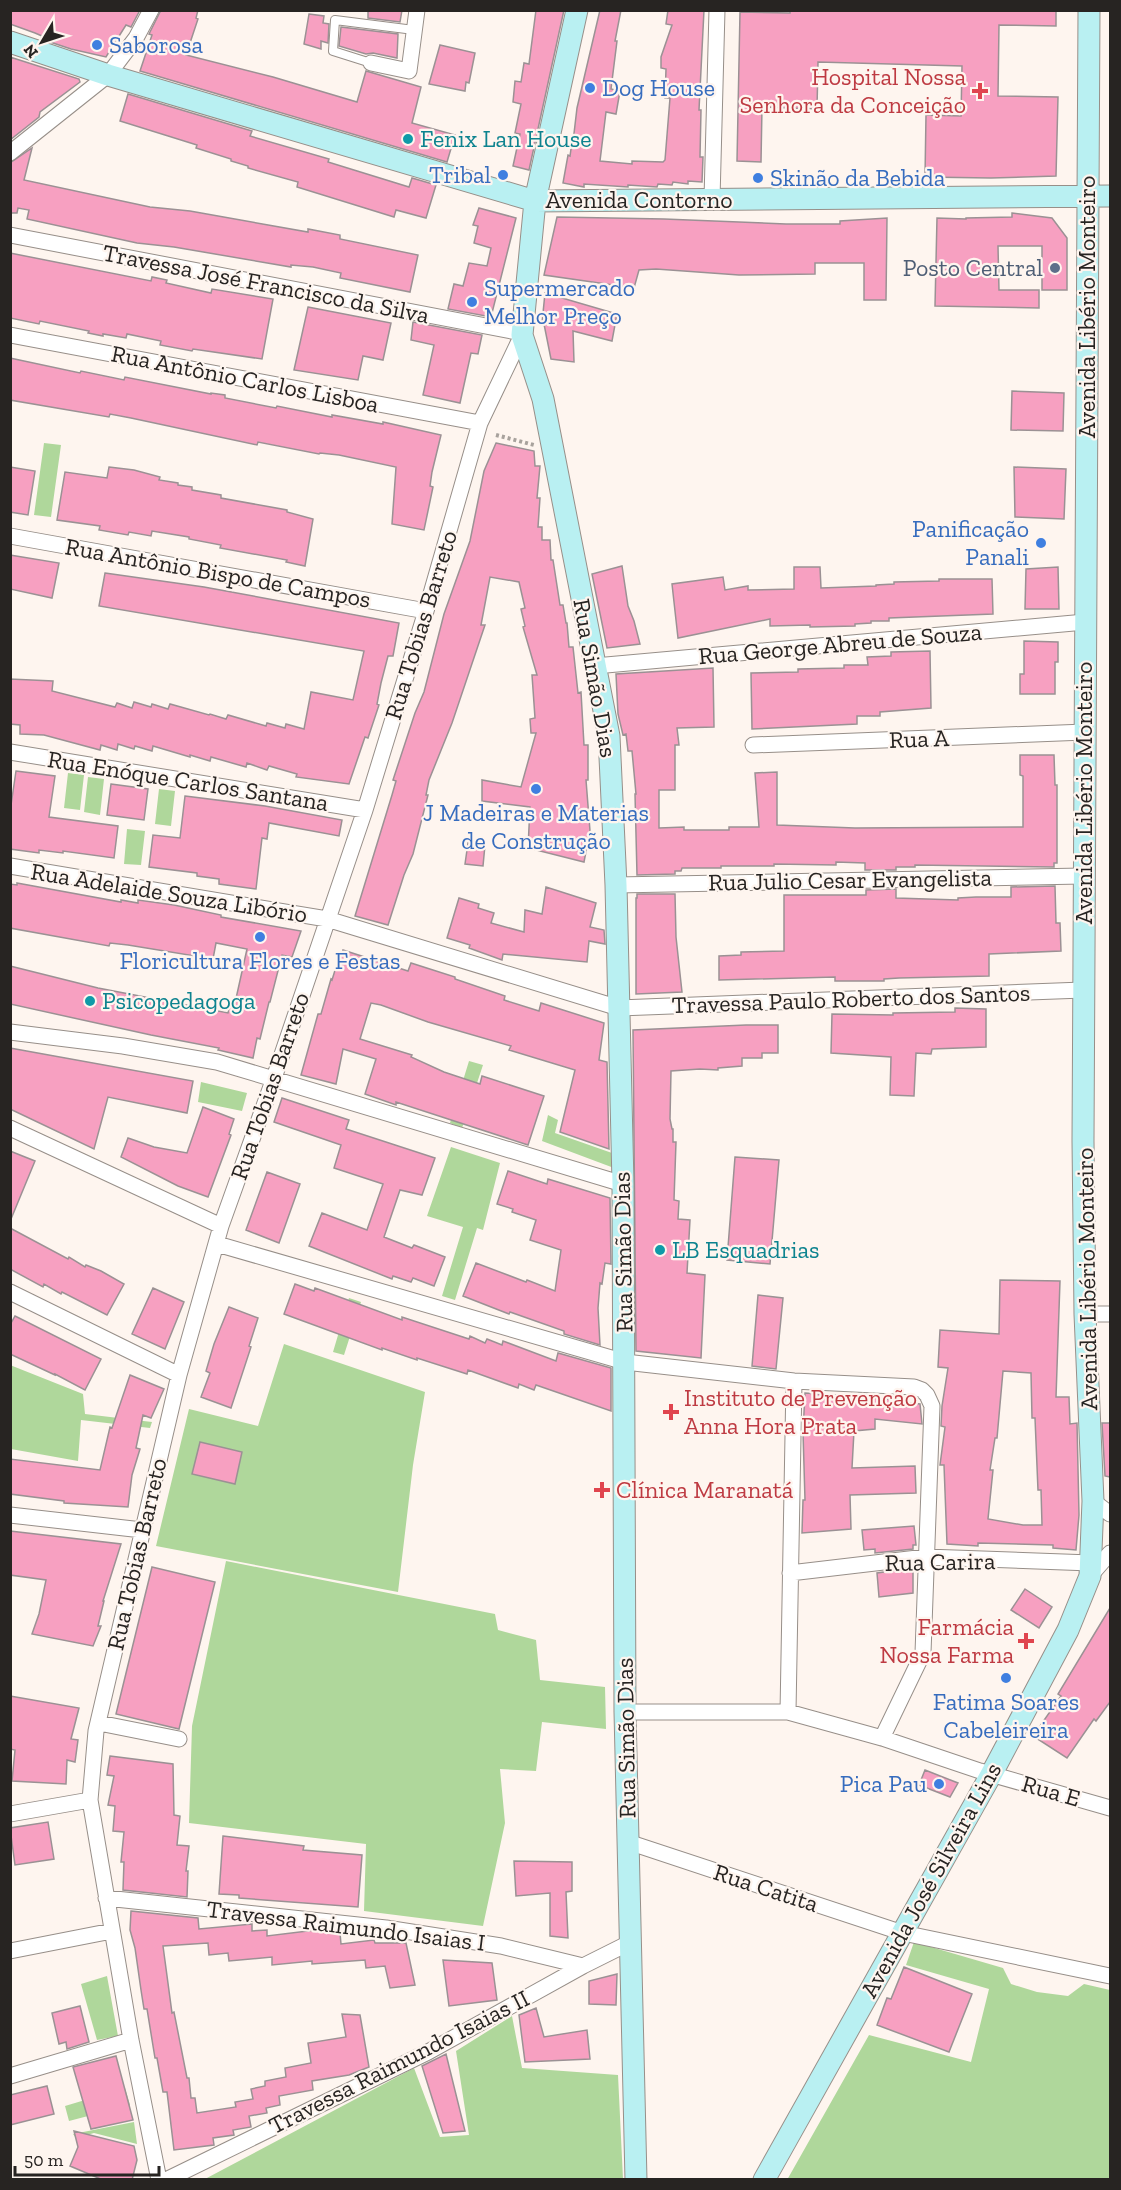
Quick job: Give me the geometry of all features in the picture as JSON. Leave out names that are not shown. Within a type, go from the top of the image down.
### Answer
[{"type":"main road","name":"Rua Tobias Barreto","points":[[522,334],[535,201],[577,10]]},
{"type":"main road","name":"Avenida Libério Monteiro","points":[[1089,10],[1083,990],[1085,1314],[1093,1501],[1090,1570]]},
{"type":"main road","name":"Avenida Contorno","points":[[10,42],[108,75],[535,201],[1110,196]]},
{"type":"main road","name":"Rua Simão Dias","points":[[522,334],[545,409],[609,736],[616,885],[623,1184],[625,1712],[636,2180]]},
{"type":"main road","name":"Avenida José Silveira Lins","points":[[764,2180],[852,2019],[992,1773],[1068,1630],[1090,1570]]},
{"type":"street","points":[[10,153],[108,75],[136,38],[151,10]]},
{"type":"street","points":[[371,63],[409,71],[417,10]]},
{"type":"street","points":[[712,200],[717,10]]},
{"type":"street","name":"Travessa José Francisco da Silva","points":[[10,235],[522,334]]},
{"type":"street","name":"Rua Tobias Barreto","points":[[159,2180],[131,2040],[90,1800],[96,1731],[179,1376],[221,1226],[365,810],[480,423],[522,334]]},
{"type":"street","name":"Rua Antônio Carlos Lisboa","points":[[10,335],[480,423]]},
{"type":"street","name":"Rua Antônio Bispo de Campos","points":[[10,536],[426,611]]},
{"type":"street","name":"Rua George Abreu de Souza","points":[[595,666],[1084,622]]},
{"type":"street","name":"Rua A","points":[[753,745],[1085,732]]},
{"type":"street","name":"Rua Enóque Carlos Santana","points":[[10,752],[365,810]]},
{"type":"street","name":"Rua Adelaide Souza Libório","points":[[10,866],[327,919],[619,1008]]},
{"type":"street","name":"Rua Julio Cesar Evangelista","points":[[616,885],[1083,876]]},
{"type":"street","name":"Travessa Paulo Roberto dos Santos","points":[[619,1008],[1083,990]]},
{"type":"street","points":[[10,1032],[123,1046],[217,1062],[623,1184]]},
{"type":"street","points":[[10,1128],[221,1226]]},
{"type":"street","points":[[217,1244],[625,1362],[794,1381],[914,1387],[922,1390],[932,1406],[922,1653],[882,1738]]},
{"type":"street","points":[[10,1292],[179,1376]]},
{"type":"street","points":[[1085,1314],[1110,1314]]},
{"type":"street","points":[[788,1712],[794,1381]]},
{"type":"street","points":[[1093,1501],[1110,1514]]},
{"type":"street","points":[[10,1515],[142,1530]]},
{"type":"street","points":[[1090,1570],[1110,1552]]},
{"type":"street","name":"Rua Carira","points":[[790,1573],[926,1557],[1090,1570]]},
{"type":"street","name":"Rua E","points":[[625,1712],[788,1712],[882,1738],[980,1771],[1110,1808]]},
{"type":"street","points":[[99,1723],[179,1739]]},
{"type":"street","points":[[10,1814],[90,1800]]},
{"type":"street","name":"Rua Catita","points":[[628,1842],[903,1933],[1110,1976]]},
{"type":"street","name":"Travessa Raimundo Isaias I","points":[[106,1898],[386,1929],[501,1946],[583,1965]]},
{"type":"street","points":[[10,1951],[112,1932]]},
{"type":"street","name":"Travessa Raimundo Isaias II","points":[[166,2180],[417,2057],[583,1965],[631,1942]]},
{"type":"street","points":[[10,2076],[131,2040]]},
{"type":"lane","points":[[371,63],[333,51],[335,20],[414,30]]},
{"type":"path","points":[[496,435],[543,447]]},
{"type":"green space","points":[[44,443],[61,445],[51,517],[34,515]]},
{"type":"green space","points":[[68,773],[84,775],[80,810],[64,808]]},
{"type":"green space","points":[[88,777],[104,779],[100,815],[84,812]]},
{"type":"green space","points":[[159,789],[175,791],[171,826],[155,824]]},
{"type":"green space","points":[[127,829],[145,831],[141,865],[124,864]]},
{"type":"green space","points":[[469,1061],[483,1065],[462,1128],[450,1123]]},
{"type":"green space","points":[[201,1082],[247,1093],[242,1111],[198,1102]]},
{"type":"green space","points":[[548,1115],[558,1120],[555,1133],[612,1153],[614,1168],[542,1141]]},
{"type":"green space","points":[[451,1147],[500,1163],[483,1230],[477,1228],[455,1300],[442,1296],[463,1227],[427,1216]]},
{"type":"green space","points":[[349,1298],[361,1302],[344,1355],[333,1352]]},
{"type":"green space","points":[[284,1344],[425,1392],[413,1465],[398,1592],[156,1546],[189,1409],[258,1426]]},
{"type":"green space","points":[[10,1365],[83,1394],[85,1414],[152,1422],[150,1428],[81,1420],[78,1461],[11,1449]]},
{"type":"green space","points":[[226,1561],[495,1614],[498,1630],[536,1640],[540,1680],[605,1687],[606,1729],[542,1722],[536,1771],[500,1769],[505,1823],[483,1926],[364,1911],[366,1844],[189,1823],[192,1726]]},
{"type":"green space","points":[[914,1942],[1003,1968],[1011,1984],[1037,1992],[1068,1996],[1084,1984],[1110,1990],[1110,2179],[787,2180],[869,2035],[971,2062],[989,1989],[906,1965]]},
{"type":"green space","points":[[107,1976],[118,2036],[97,2040],[81,1984]]},
{"type":"green space","points":[[512,2016],[522,2068],[618,2075],[623,2179],[205,2179],[414,2068],[440,2137],[469,2135],[456,2051]]},
{"type":"green space","points":[[125,2088],[130,2105],[69,2121],[65,2106]]},
{"type":"green space","points":[[134,2122],[137,2144],[94,2133],[76,2138],[73,2134]]},
{"type":"building","points":[[10,10],[140,10],[131,27],[126,25],[106,57],[41,39],[42,36],[10,24]]},
{"type":"building","points":[[161,10],[198,10],[196,18],[198,19],[186,55],[273,77],[357,102],[366,71],[421,87],[412,123],[455,135],[447,162],[140,71],[152,35],[149,34]]},
{"type":"building","points":[[368,10],[402,10],[400,22],[368,18]]},
{"type":"building","points":[[536,10],[564,10],[529,170],[513,166],[520,134],[515,133],[521,104],[513,102],[515,81],[521,82],[524,63],[529,64]]},
{"type":"building","points":[[600,10],[621,10],[615,41],[617,41],[611,89],[620,91],[616,114],[606,112],[600,161],[632,164],[632,161],[663,162],[665,160],[670,98],[665,98],[666,69],[661,68],[661,57],[672,25],[666,24],[668,10],[704,10],[699,110],[701,110],[700,157],[703,157],[702,182],[688,181],[688,184],[673,182],[672,185],[658,184],[657,187],[584,184],[584,187],[563,183],[573,142],[577,108]]},
{"type":"building","points":[[790,10],[1056,10],[1056,26],[999,25],[998,96],[1058,97],[1056,176],[925,177],[926,115],[961,116],[962,66],[818,62],[817,109],[762,107],[761,162],[737,161],[740,12],[790,13]]},
{"type":"building","points":[[309,14],[324,16],[323,23],[329,24],[328,43],[321,41],[321,49],[304,44]]},
{"type":"building","points":[[341,27],[398,34],[397,58],[373,53],[366,54],[339,46]]},
{"type":"building","points":[[440,45],[475,53],[469,83],[466,82],[465,91],[429,84]]},
{"type":"building","points":[[10,57],[79,79],[80,82],[40,112],[39,117],[10,140]]},
{"type":"building","points":[[128,94],[252,131],[250,136],[329,159],[328,162],[409,187],[412,178],[436,185],[426,218],[396,210],[394,217],[297,187],[298,182],[248,168],[231,159],[196,148],[197,145],[120,121]]},
{"type":"building","points":[[32,148],[24,180],[150,207],[190,211],[308,232],[308,229],[340,235],[340,239],[418,255],[410,292],[340,278],[341,273],[313,267],[291,265],[291,267],[137,243],[27,219],[29,210],[18,208],[17,213],[10,213],[10,163]]},
{"type":"building","points":[[479,208],[516,218],[491,317],[448,309],[454,284],[463,286],[469,263],[487,266],[491,248],[474,243],[478,226],[473,225]]},
{"type":"building","points":[[1012,213],[1052,218],[1067,238],[1067,290],[1042,290],[1042,246],[998,246],[999,290],[1039,290],[1039,308],[935,306],[937,218],[1012,217]]},
{"type":"building","points":[[557,217],[786,224],[840,224],[840,221],[887,218],[886,300],[864,300],[864,263],[815,263],[815,274],[739,275],[656,269],[639,270],[634,288],[544,275]]},
{"type":"building","points":[[10,253],[151,281],[152,277],[167,280],[166,283],[211,293],[212,289],[273,299],[262,359],[193,349],[192,351],[160,345],[161,341],[127,334],[126,338],[103,334],[103,336],[40,321],[39,324],[10,318]]},
{"type":"building","points":[[545,293],[617,314],[612,341],[573,331],[574,362],[551,359],[542,323]]},
{"type":"building","points":[[308,307],[391,323],[383,360],[363,356],[358,380],[294,370]]},
{"type":"building","points":[[413,322],[482,335],[478,354],[471,353],[460,403],[423,395],[434,345],[411,340]]},
{"type":"building","points":[[10,358],[80,373],[81,371],[124,380],[125,377],[225,395],[225,398],[276,408],[277,406],[332,417],[332,415],[383,424],[383,422],[441,435],[432,472],[430,486],[433,487],[424,530],[392,524],[396,467],[258,442],[257,445],[110,414],[109,417],[10,400]]},
{"type":"building","points":[[1012,391],[1064,393],[1063,431],[1011,430]]},
{"type":"building","points":[[496,443],[534,451],[535,466],[540,466],[537,498],[540,498],[538,527],[542,527],[542,540],[550,540],[551,560],[553,560],[560,605],[563,605],[567,623],[569,647],[573,647],[578,693],[581,692],[584,745],[588,745],[588,780],[586,780],[590,831],[584,862],[528,848],[530,807],[482,801],[482,780],[521,787],[536,733],[531,733],[530,719],[535,718],[532,675],[537,675],[523,627],[525,626],[521,609],[525,608],[519,582],[490,577],[481,625],[485,625],[452,723],[429,780],[426,795],[428,795],[413,854],[388,925],[355,916],[396,781],[393,780],[424,692],[444,614],[470,541],[484,471]]},
{"type":"building","points":[[10,467],[35,471],[28,515],[10,512]]},
{"type":"building","points":[[109,467],[134,470],[160,477],[159,480],[192,487],[192,490],[221,495],[221,498],[287,510],[287,512],[313,519],[305,566],[286,562],[287,560],[220,548],[221,545],[189,539],[189,537],[152,531],[151,536],[129,532],[128,535],[99,530],[100,526],[57,520],[65,472],[107,478]]},
{"type":"building","points":[[1014,467],[1066,469],[1064,519],[1015,517]]},
{"type":"building","points":[[10,555],[59,563],[52,598],[10,589]]},
{"type":"building","points":[[622,566],[628,606],[640,644],[607,648],[592,574]]},
{"type":"building","points":[[794,567],[820,567],[821,588],[876,586],[894,584],[894,582],[939,581],[939,579],[992,579],[993,614],[889,618],[889,621],[871,621],[871,623],[855,624],[855,626],[770,626],[770,619],[678,638],[672,584],[723,577],[725,590],[748,586],[748,590],[794,589]]},
{"type":"building","points":[[1058,567],[1059,609],[1025,609],[1026,569]]},
{"type":"building","points":[[105,573],[204,587],[399,623],[393,656],[388,656],[381,683],[377,704],[379,705],[349,784],[296,777],[297,774],[269,766],[267,770],[247,763],[246,767],[211,757],[210,761],[153,746],[152,751],[118,744],[117,750],[101,745],[100,750],[44,735],[20,734],[20,725],[10,724],[10,679],[53,681],[52,691],[115,707],[117,703],[132,708],[134,702],[168,709],[170,704],[226,719],[228,715],[266,726],[267,723],[285,728],[286,724],[304,729],[311,692],[353,700],[364,651],[99,606]]},
{"type":"building","points":[[1024,641],[1058,642],[1058,662],[1055,662],[1055,694],[1020,694],[1020,674],[1024,674]]},
{"type":"building","points":[[930,651],[931,708],[880,712],[880,716],[857,716],[857,724],[752,729],[751,673],[844,668],[844,665],[868,665],[867,657],[891,656],[891,652]]},
{"type":"building","points":[[713,668],[714,727],[677,728],[679,745],[675,745],[675,790],[659,790],[659,828],[729,830],[729,827],[759,827],[755,773],[777,772],[777,825],[855,828],[1023,827],[1023,776],[1020,775],[1020,755],[1054,755],[1055,785],[1057,785],[1057,863],[1054,863],[1054,867],[915,865],[915,867],[896,867],[896,870],[865,870],[865,863],[836,862],[836,865],[774,864],[774,866],[682,868],[681,871],[675,871],[675,874],[637,875],[636,794],[632,751],[628,751],[626,734],[623,735],[618,714],[616,674]]},
{"type":"building","points":[[16,771],[55,776],[49,817],[118,826],[114,858],[63,851],[63,853],[39,850],[39,853],[10,849],[10,812]]},
{"type":"building","points":[[111,784],[148,789],[144,820],[107,815]]},
{"type":"building","points":[[185,796],[265,806],[342,820],[339,836],[269,823],[267,839],[262,838],[256,889],[219,884],[219,879],[197,876],[197,873],[149,867],[153,835],[180,838]]},
{"type":"building","points":[[468,843],[485,845],[483,866],[465,864]]},
{"type":"building","points":[[17,883],[121,902],[121,900],[138,903],[138,900],[174,905],[221,915],[221,917],[301,931],[292,957],[282,955],[253,1058],[218,1050],[219,1048],[10,1004],[10,966],[98,988],[228,1013],[231,1002],[235,1003],[247,949],[216,943],[213,959],[128,945],[110,943],[109,946],[10,928],[10,884],[17,885]]},
{"type":"building","points":[[1055,886],[1056,923],[1060,923],[1061,951],[989,954],[989,976],[899,978],[884,979],[884,981],[835,981],[835,977],[719,980],[719,956],[741,955],[741,952],[784,951],[784,895],[866,895],[866,890],[896,889],[896,898],[958,900],[958,898],[1011,897],[1011,887]]},
{"type":"building","points":[[546,887],[596,903],[590,927],[604,930],[605,944],[589,941],[587,962],[503,954],[502,960],[469,948],[470,945],[447,938],[459,898],[479,904],[478,908],[494,913],[491,923],[524,932],[525,910],[542,914]]},
{"type":"building","points":[[637,894],[675,894],[676,937],[682,992],[636,994]]},
{"type":"building","points":[[343,950],[408,971],[411,963],[455,977],[455,979],[505,996],[504,1000],[539,1011],[541,1003],[604,1023],[599,1060],[607,1062],[609,1149],[560,1132],[575,1070],[509,1050],[511,1046],[428,1022],[381,1005],[371,1003],[360,1039],[412,1055],[411,1057],[444,1072],[480,1084],[482,1076],[544,1096],[528,1145],[365,1094],[376,1059],[343,1049],[336,1084],[301,1075],[318,1014],[321,1014],[331,979],[336,967],[338,968]]},
{"type":"building","points":[[955,1008],[986,1009],[986,1047],[932,1049],[931,1054],[916,1053],[914,1096],[890,1095],[891,1057],[831,1053],[832,1014],[893,1015],[893,1013],[955,1012]]},
{"type":"building","points":[[778,1025],[778,1053],[762,1053],[762,1058],[742,1058],[742,1066],[718,1068],[718,1070],[671,1071],[670,1119],[673,1142],[676,1142],[674,1200],[679,1201],[678,1219],[690,1220],[687,1273],[705,1275],[701,1358],[636,1351],[633,1030]]},
{"type":"building","points":[[10,1048],[193,1081],[187,1113],[108,1097],[94,1149],[10,1109]]},
{"type":"building","points":[[282,1098],[349,1120],[346,1129],[435,1158],[422,1195],[400,1190],[384,1237],[445,1257],[434,1286],[413,1278],[411,1282],[393,1276],[392,1279],[309,1246],[322,1213],[367,1230],[383,1184],[334,1168],[341,1145],[274,1122]]},
{"type":"building","points":[[203,1107],[234,1119],[229,1134],[231,1135],[208,1197],[178,1186],[121,1157],[128,1138],[154,1147],[187,1153]]},
{"type":"building","points":[[10,1151],[35,1161],[11,1219],[10,1219]]},
{"type":"building","points":[[735,1157],[779,1160],[770,1264],[727,1260]]},
{"type":"building","points":[[508,1171],[547,1184],[548,1179],[610,1198],[611,1264],[605,1263],[602,1284],[600,1283],[598,1308],[600,1345],[463,1296],[476,1263],[555,1291],[561,1250],[530,1240],[536,1220],[497,1204]]},
{"type":"building","points":[[267,1172],[300,1184],[279,1243],[246,1230]]},
{"type":"building","points":[[10,1228],[68,1259],[69,1257],[85,1267],[86,1265],[101,1271],[124,1284],[107,1315],[44,1284],[43,1287],[10,1269]]},
{"type":"building","points":[[1000,1280],[1060,1281],[1056,1397],[1069,1397],[1070,1424],[1077,1423],[1079,1515],[1076,1550],[1053,1548],[1053,1545],[947,1544],[944,1465],[940,1465],[945,1427],[941,1426],[942,1406],[948,1368],[938,1367],[940,1330],[999,1334]],"holes":[[[1003,1371],[1031,1373],[1032,1418],[1035,1418],[1042,1525],[1023,1525],[988,1519],[993,1470],[990,1470],[995,1438],[997,1438]]]},
{"type":"building","points":[[295,1284],[314,1291],[315,1288],[402,1320],[402,1317],[469,1339],[470,1336],[485,1343],[487,1339],[502,1345],[503,1341],[556,1361],[558,1353],[611,1368],[611,1411],[536,1385],[534,1390],[519,1384],[518,1388],[468,1370],[467,1374],[382,1348],[382,1350],[284,1314]]},
{"type":"building","points":[[153,1288],[184,1302],[165,1349],[132,1334]]},
{"type":"building","points":[[758,1295],[783,1298],[776,1369],[752,1366]]},
{"type":"building","points":[[229,1307],[258,1318],[231,1408],[201,1397],[210,1373],[206,1371],[214,1344]]},
{"type":"building","points":[[15,1316],[101,1359],[85,1390],[10,1354],[10,1325]]},
{"type":"building","points":[[130,1375],[164,1389],[151,1418],[143,1415],[136,1448],[140,1449],[132,1475],[128,1507],[64,1503],[64,1501],[10,1494],[10,1459],[100,1470],[110,1427],[112,1428]]},
{"type":"building","points":[[805,1393],[900,1400],[900,1402],[920,1404],[922,1424],[875,1419],[875,1429],[854,1431],[852,1468],[915,1466],[916,1493],[850,1495],[851,1529],[802,1533],[803,1500],[805,1500],[803,1432]]},
{"type":"building","points":[[1102,1423],[1110,1423],[1110,1477],[1105,1476]]},
{"type":"building","points":[[200,1442],[242,1452],[235,1484],[192,1474]]},
{"type":"building","points":[[914,1526],[916,1545],[913,1545],[913,1549],[875,1553],[875,1549],[864,1550],[862,1530]]},
{"type":"building","points":[[10,1531],[121,1544],[103,1601],[98,1626],[101,1626],[93,1646],[32,1634],[46,1580],[10,1575]]},
{"type":"building","points":[[152,1567],[215,1582],[179,1729],[116,1714]]},
{"type":"building","points":[[913,1568],[913,1593],[879,1597],[877,1573]]},
{"type":"building","points":[[1025,1589],[1052,1607],[1039,1628],[1011,1610]]},
{"type":"building","points":[[1110,1608],[1110,1702],[1096,1721],[1094,1719],[1067,1758],[1033,1736],[1061,1696],[1058,1694]]},
{"type":"building","points":[[10,1696],[79,1708],[71,1739],[78,1740],[75,1762],[67,1760],[66,1784],[12,1781],[15,1750],[10,1749]]},
{"type":"building","points":[[110,1756],[173,1764],[174,1815],[180,1816],[177,1845],[189,1846],[186,1871],[188,1871],[187,1897],[123,1890],[124,1862],[121,1862],[124,1832],[113,1831],[115,1806],[108,1805],[114,1776],[107,1775]]},
{"type":"building","name":"Pica Pau","points":[[925,1770],[958,1783],[950,1797],[919,1785]]},
{"type":"building","points":[[48,1822],[54,1859],[15,1865],[10,1828]]},
{"type":"building","points":[[223,1836],[304,1846],[303,1850],[362,1855],[358,1907],[239,1898],[239,1895],[219,1894]]},
{"type":"building","points":[[514,1861],[572,1862],[572,1891],[566,1892],[568,1938],[550,1936],[550,1893],[516,1896]]},
{"type":"building","points":[[131,1911],[198,1918],[199,1929],[252,1924],[252,1931],[267,1930],[267,1936],[316,1930],[340,1933],[341,1944],[374,1940],[375,1943],[406,1943],[415,1985],[390,1988],[385,1966],[366,1968],[365,1960],[312,1964],[312,1961],[272,1965],[272,1957],[229,1961],[228,1953],[209,1955],[208,1943],[163,1946],[172,2013],[174,2012],[187,2078],[189,2078],[191,2098],[195,2098],[197,2113],[236,2107],[235,2102],[253,2099],[251,2089],[265,2086],[265,2081],[286,2077],[285,2068],[311,2063],[308,2043],[346,2037],[342,2014],[360,2015],[369,2067],[349,2075],[312,2081],[313,2090],[279,2096],[280,2105],[266,2108],[267,2113],[249,2116],[251,2127],[233,2130],[234,2135],[213,2138],[214,2145],[174,2150],[167,2092],[163,2092],[147,2009],[144,2009],[130,1930]]},
{"type":"building","points":[[443,1960],[492,1963],[497,2000],[449,2006]]},
{"type":"building","points":[[904,1967],[972,1994],[949,2052],[877,2025],[887,1998],[891,1999]]},
{"type":"building","points":[[617,1974],[616,2005],[589,2004],[589,1981]]},
{"type":"building","points":[[80,2006],[89,2042],[67,2049],[66,2042],[59,2044],[52,2013]]},
{"type":"building","points":[[536,2008],[544,2037],[587,2030],[590,2059],[525,2062],[519,2015]]},
{"type":"building","points":[[446,2054],[465,2131],[443,2133],[422,2066]]},
{"type":"building","points":[[116,2056],[133,2120],[91,2129],[73,2067]]},
{"type":"building","points":[[47,2086],[54,2114],[10,2125],[10,2095]]},
{"type":"building","points":[[74,2131],[134,2146],[137,2160],[132,2180],[103,2180],[70,2166],[78,2147]]},
{"type":"place","name":"Saborosa","points":[[97,45]]},
{"type":"place","name":"Dog House","points":[[590,88]]},
{"type":"place","name":"Hospital Nossa Senhora da Conceição","points":[[980,91]]},
{"type":"place","name":"Fenix Lan House","points":[[408,139]]},
{"type":"place","name":"Tribal","points":[[503,175]]},
{"type":"place","name":"Skinão da Bebida","points":[[758,178]]},
{"type":"place","name":"Posto Central","points":[[1055,268]]},
{"type":"place","name":"Supermercado Melhor Preço","points":[[472,302]]},
{"type":"place","name":"Panificação Panali","points":[[1041,543]]},
{"type":"place","name":"J Madeiras e Materias de Construção","points":[[536,789]]},
{"type":"place","name":"Floricultura Flores e Festas","points":[[260,937]]},
{"type":"place","name":"Psicopedagoga","points":[[90,1001]]},
{"type":"place","name":"LB Esquadrias","points":[[660,1250]]},
{"type":"place","name":"Instituto de Prevenção Anna Hora Prata","points":[[671,1412]]},
{"type":"place","name":"Clínica Maranatá","points":[[602,1490]]},
{"type":"place","name":"Farmácia Nossa Farma","points":[[1026,1641]]},
{"type":"place","name":"Fatima Soares Cabeleireira","points":[[1006,1678]]},
{"type":"place","name":"Pica Pau","points":[[939,1784]]}]
